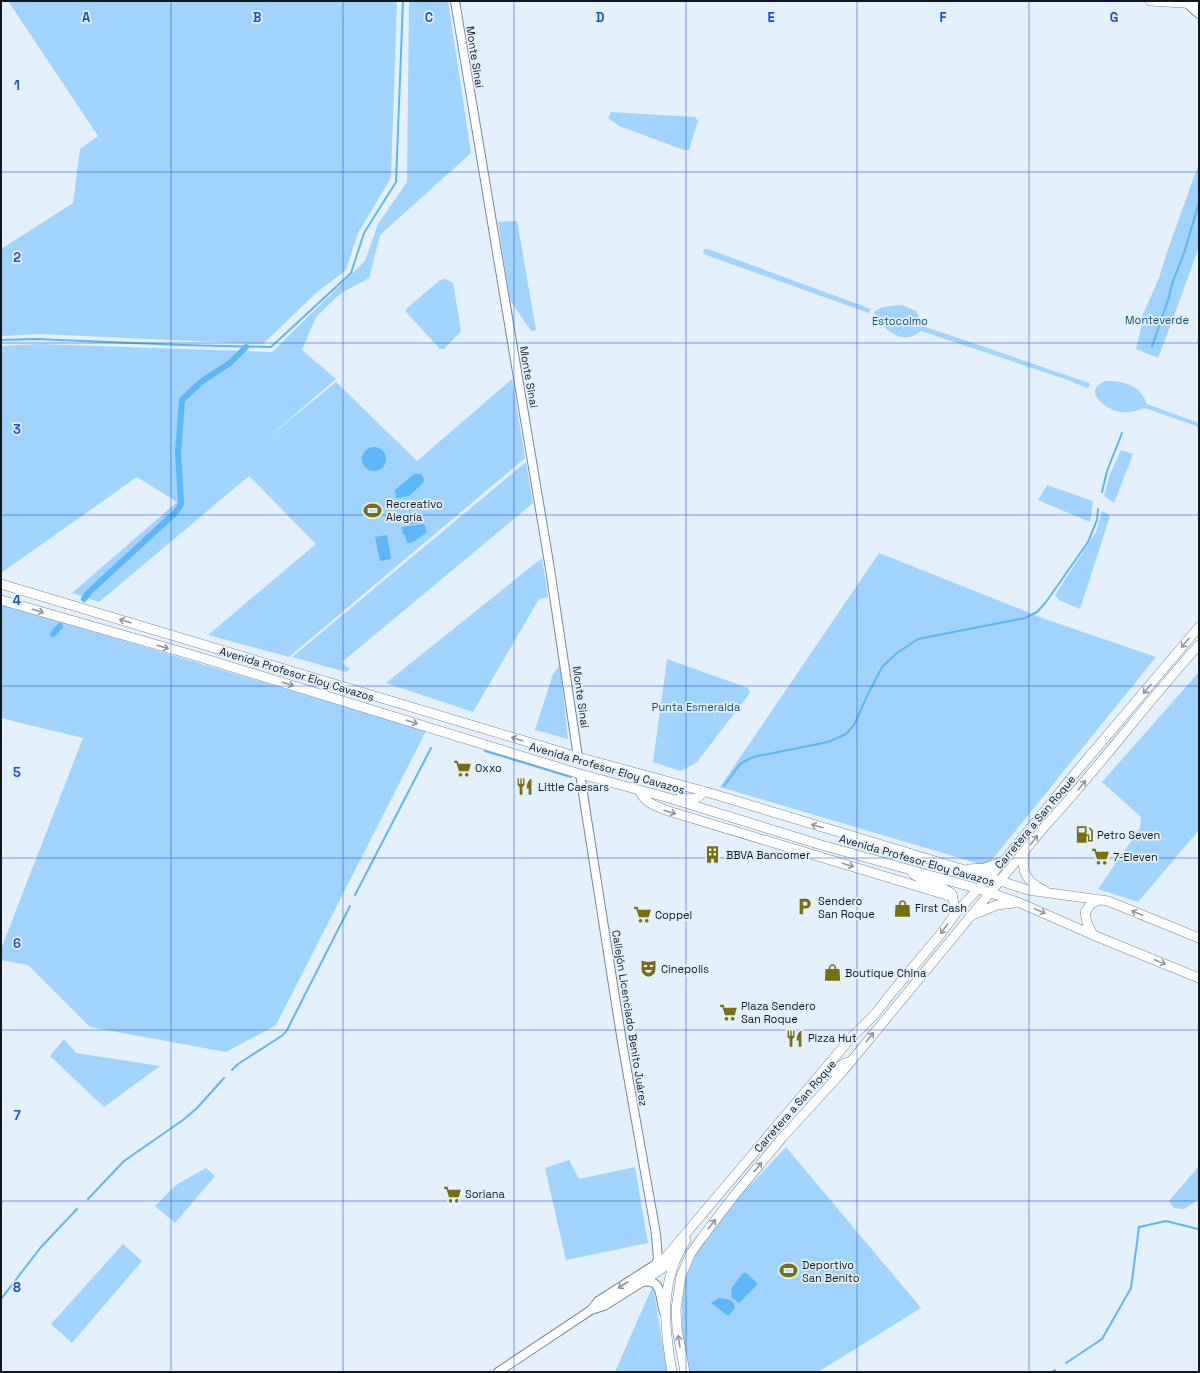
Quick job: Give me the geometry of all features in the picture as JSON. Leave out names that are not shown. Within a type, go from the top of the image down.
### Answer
[{"type":"main road","points":[[1150,1],[1199,4]]},
{"type":"main road","name":"Avenida Profesor Eloy Cavazos","points":[[1,584],[578,757],[703,791],[1028,890],[1108,901],[1199,938]]},
{"type":"main road","name":"Avenida Profesor Eloy Cavazos","points":[[1,600],[196,656],[580,774],[668,798],[818,844],[979,889],[1020,903],[1093,935],[1199,978]]},
{"type":"main road","name":"Carretera a San Roque","points":[[667,1265],[671,1251],[850,1039],[875,1014],[956,913],[1008,856],[1077,771],[1199,627]]},
{"type":"main road","name":"Carretera a San Roque","points":[[723,1210],[781,1139],[903,998],[1045,826],[1080,788],[1150,701],[1199,645]]},
{"type":"main road","points":[[196,656],[218,658],[221,655],[220,649]]},
{"type":"main road","points":[[228,666],[228,662],[232,658],[251,659]]},
{"type":"main road","points":[[640,790],[642,796],[647,802],[664,810],[953,897]]},
{"type":"main road","points":[[668,798],[695,798],[701,796],[703,791]]},
{"type":"main road","points":[[744,821],[749,836]]},
{"type":"main road","points":[[802,852],[818,844]]},
{"type":"main road","points":[[1024,852],[1023,866],[1025,875],[1035,885],[1050,893]]},
{"type":"main road","points":[[953,867],[969,869],[984,868],[999,862],[1008,856]]},
{"type":"main road","points":[[906,868],[913,874],[948,891],[953,897],[956,913]]},
{"type":"main road","points":[[1093,935],[1087,923],[1085,912],[1091,904],[1099,900]]},
{"type":"main road","points":[[973,914],[1002,903],[1020,903]]},
{"type":"main road","points":[[902,980],[904,985],[903,998]]},
{"type":"main road","points":[[817,1079],[845,1066],[850,1039]]},
{"type":"main road","points":[[685,1372],[677,1329],[676,1309],[684,1266],[700,1239],[723,1210],[722,1202],[736,1183],[738,1173]]},
{"type":"main road","points":[[672,1372],[665,1313],[668,1281],[667,1265],[700,1217]]},
{"type":"main road","points":[[642,1282],[667,1265],[700,1239]]},
{"type":"main road","points":[[667,1265],[676,1274],[673,1298],[673,1305],[676,1309]]},
{"type":"street","name":"Monte Sinaí","points":[[455,1],[550,570],[578,757]]},
{"type":"street","points":[[1185,2],[1199,14]]},
{"type":"street","name":"Callejón Licenciado Benito Juárez","points":[[580,774],[622,1042],[656,1234],[658,1259],[667,1265]]},
{"type":"street","points":[[656,1234],[662,1249],[671,1251]]},
{"type":"street","name":"Carretera a San Roque","points":[[591,1310],[598,1301],[667,1265]]},
{"type":"street","points":[[498,1372],[591,1310],[604,1306],[642,1282],[650,1281],[656,1284],[659,1289],[662,1307],[665,1313]]},
{"type":"green space","points":[[8,1],[397,1],[391,178],[358,233],[346,270],[316,293],[263,344],[40,334],[1,336],[1,249],[73,203],[80,149],[98,136]]},
{"type":"green space","points":[[409,1],[448,1],[471,153],[380,235],[369,278],[341,293],[316,317],[302,350],[336,379],[265,440],[336,382],[417,461],[512,379],[525,458],[289,657],[208,635],[316,544],[249,476],[99,602],[72,593],[177,502],[137,477],[1,573],[1,346],[38,344],[272,352],[365,261],[378,224],[407,182]]},
{"type":"green space","points":[[611,112],[695,117],[698,121],[689,150],[684,150],[619,126],[608,118]]},
{"type":"green space","name":"Monteverde","points":[[1199,163],[1199,247],[1158,358],[1136,349],[1142,324],[1140,321],[1159,278]]},
{"type":"green space","points":[[517,221],[536,330],[531,331],[510,300],[498,222]]},
{"type":"green space","points":[[704,249],[708,249],[871,309],[869,313],[706,255],[703,252]]},
{"type":"green space","points":[[446,279],[453,283],[461,331],[444,349],[440,349],[406,312],[406,309],[440,280]]},
{"type":"green space","name":"Estocolmo","points":[[902,305],[916,311],[923,326],[1089,383],[1090,385],[1087,388],[1068,380],[921,331],[914,335],[901,337],[887,330],[874,312],[884,307]]},
{"type":"green space","points":[[1105,381],[1121,382],[1136,388],[1144,397],[1147,404],[1199,423],[1199,427],[1145,408],[1133,412],[1115,411],[1098,400],[1096,395],[1095,390],[1098,385]]},
{"type":"green space","points":[[1121,450],[1133,454],[1114,503],[1104,496],[1110,474]]},
{"type":"green space","points":[[526,462],[533,503],[342,662],[350,669],[346,672],[292,657]]},
{"type":"green space","points":[[1047,485],[1093,501],[1090,522],[1038,500]]},
{"type":"green space","points":[[1102,511],[1110,516],[1080,609],[1059,600],[1055,595],[1096,532]]},
{"type":"green space","points":[[879,553],[1045,619],[1156,657],[987,866],[720,787]]},
{"type":"green space","points":[[542,558],[548,597],[539,599],[473,712],[386,683]]},
{"type":"green space","points":[[1,604],[426,731],[276,1025],[226,1052],[90,1027],[28,965],[1,960],[1,949],[83,738],[1,718]]},
{"type":"green space","name":"Punta Esmeralda","points":[[667,659],[748,688],[750,693],[696,763],[680,771],[653,762]]},
{"type":"green space","points":[[560,665],[568,739],[535,730],[553,674]]},
{"type":"green space","points":[[1199,672],[1199,830],[1138,902],[1098,889],[1140,828],[1141,817],[1102,782]]},
{"type":"green space","points":[[64,1039],[76,1053],[160,1066],[104,1107],[50,1056]]},
{"type":"green space","name":"Deportivo San Benito","points":[[786,1147],[921,1308],[818,1372],[689,1372],[682,1331],[682,1287],[693,1255],[739,1197]]},
{"type":"green space","points":[[569,1160],[579,1179],[635,1167],[648,1243],[566,1260],[545,1168]]},
{"type":"green space","points":[[1199,1166],[1199,1199],[1184,1209],[1174,1208],[1169,1201]]},
{"type":"green space","points":[[206,1168],[215,1176],[175,1223],[155,1206],[176,1185]]},
{"type":"green space","points":[[123,1244],[142,1261],[72,1343],[51,1324]]},
{"type":"green space","points":[[653,1285],[667,1372],[615,1372]]},
{"type":"shaded area","points":[[374,447],[379,448],[385,454],[385,464],[379,470],[374,471],[369,470],[363,464],[362,459],[363,454],[369,448]]},
{"type":"shaded area","points":[[414,474],[421,474],[424,479],[423,483],[409,496],[396,498],[395,490]]},
{"type":"shaded area","points":[[420,513],[422,522],[403,525],[402,515]]},
{"type":"shaded area","points":[[423,524],[427,532],[413,542],[407,543],[405,535],[403,535],[402,527]]},
{"type":"shaded area","points":[[387,535],[391,559],[380,561],[375,537]]},
{"type":"shaded area","points":[[743,1273],[746,1273],[756,1282],[757,1285],[739,1303],[731,1297],[731,1289]]},
{"type":"shaded area","points":[[719,1298],[730,1300],[734,1305],[735,1308],[728,1316],[711,1303]]},
{"type":"waterway","points":[[1,340],[35,339],[271,347],[351,273],[364,233],[396,182],[403,1]]},
{"type":"waterway","points":[[1152,347],[1173,281],[1184,253],[1199,203]]},
{"type":"waterway","points":[[84,599],[88,593],[176,512],[181,504],[178,453],[182,400],[201,382],[230,363],[246,347]]},
{"type":"waterway","points":[[1102,492],[1107,471],[1122,433]]},
{"type":"waterway","points":[[724,786],[740,764],[753,757],[828,742],[846,734],[854,725],[882,667],[897,653],[918,639],[1025,618],[1037,612],[1046,602],[1088,542],[1097,520],[1098,509]]},
{"type":"waterway","points":[[53,634],[60,626]]},
{"type":"waterway","points":[[355,895],[431,748]]},
{"type":"waterway","points":[[485,751],[571,777]]},
{"type":"waterway","points":[[232,1070],[238,1064],[283,1035],[287,1030],[350,906]]},
{"type":"waterway","points":[[88,1199],[124,1161],[183,1120],[197,1108],[224,1078]]},
{"type":"waterway","points":[[1,1299],[41,1247],[77,1209]]},
{"type":"waterway","points":[[1066,1363],[1102,1339],[1131,1288],[1139,1227],[1166,1221],[1199,1228]]},
{"type":"place","name":"Recreativo Alegría","points":[[373,510]]},
{"type":"place","name":"Oxxo","points":[[462,768]]},
{"type":"place","name":"Little Caesars","points":[[525,787]]},
{"type":"place","name":"Petro Seven","points":[[1084,835]]},
{"type":"place","name":"BBVA Bancomer","points":[[713,855]]},
{"type":"place","name":"7-Eleven","points":[[1100,857]]},
{"type":"place","name":"Sendero San Roque","points":[[805,907]]},
{"type":"place","name":"First Cash","points":[[902,908]]},
{"type":"place","name":"Coppel","points":[[642,915]]},
{"type":"place","name":"Cinepolis","points":[[648,969]]},
{"type":"place","name":"Boutique China","points":[[832,973]]},
{"type":"place","name":"Plaza Sendero San Roque","points":[[728,1012]]},
{"type":"place","name":"Pizza Hut","points":[[795,1038]]},
{"type":"place","name":"Soriana","points":[[452,1194]]},
{"type":"place","name":"Deportivo San Benito","points":[[789,1271]]}]
